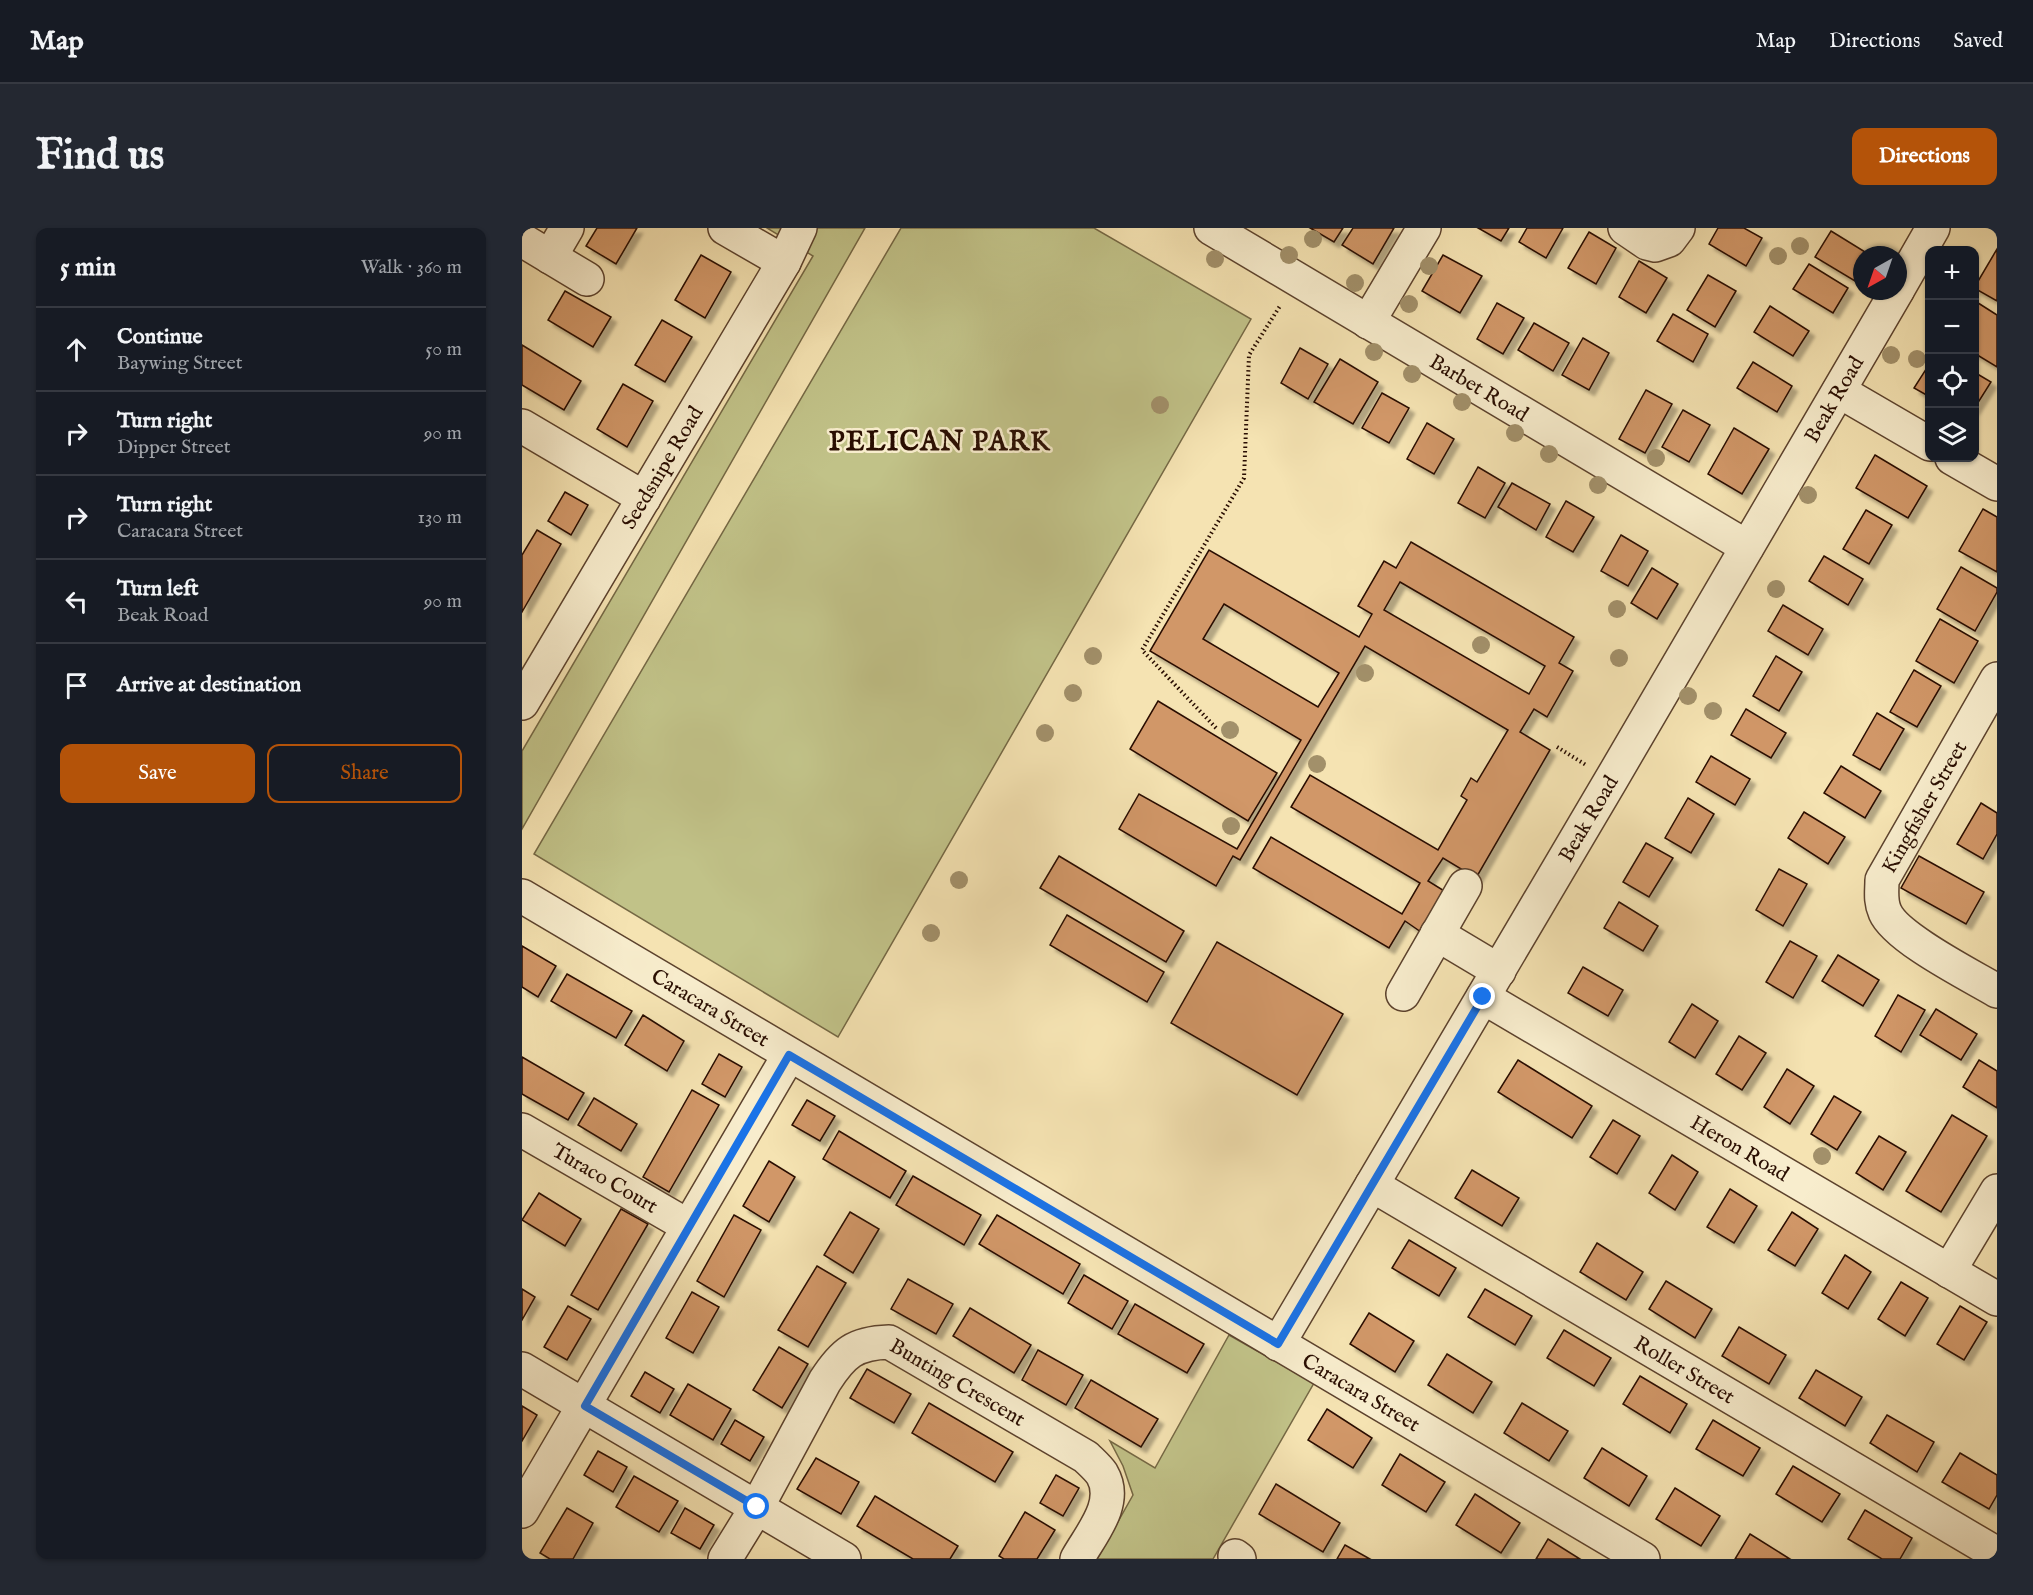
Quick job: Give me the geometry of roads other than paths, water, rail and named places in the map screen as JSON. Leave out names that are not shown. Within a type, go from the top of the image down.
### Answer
[{"type":"street","points":[[550,257],[567,228]]},
{"type":"street","points":[[725,228],[784,262]]},
{"type":"street","name":"Seedsnipe Road","points":[[522,704],[533,660],[644,498],[784,262],[800,228]]},
{"type":"street","name":"Barbet Road","points":[[1211,228],[1747,547]]},
{"type":"street","points":[[1368,322],[1424,228]]},
{"type":"street","points":[[1625,228],[1647,243],[1655,245],[1669,240],[1678,228]]},
{"type":"street","name":"Beak Road","points":[[1907,273],[1934,228]]},
{"type":"street","points":[[522,240],[587,279]]},
{"type":"street","name":"Beak Road","points":[[1278,1344],[1891,300]]},
{"type":"street","points":[[1839,391],[1925,442]]},
{"type":"street","points":[[522,426],[644,498]]},
{"type":"street","points":[[1959,462],[1997,484]]},
{"type":"street","name":"Kingfisher Street","points":[[1997,679],[1882,880],[1881,901],[1886,914],[1904,935],[1997,991]]},
{"type":"street","points":[[1403,994],[1465,886]]},
{"type":"street","name":"Caracara Street","points":[[522,896],[1643,1559]]},
{"type":"street","name":"Heron Road","points":[[1437,934],[1491,984],[1997,1299]]},
{"type":"street","points":[[522,1511],[789,1055]]},
{"type":"street","name":"Turaco Court","points":[[522,1130],[688,1226]]},
{"type":"street","name":"Roller Street","points":[[1371,1185],[1997,1554]]},
{"type":"street","points":[[1949,1270],[1997,1191]]},
{"type":"street","name":"Bunting Crescent","points":[[725,1559],[757,1507],[838,1361],[852,1350],[870,1342],[889,1342],[1086,1457],[1101,1473],[1108,1488],[1107,1506],[1077,1559]]},
{"type":"street","points":[[522,1369],[844,1559]]},
{"type":"district","name":"PELICAN PARK","points":[[940,441]]}]
